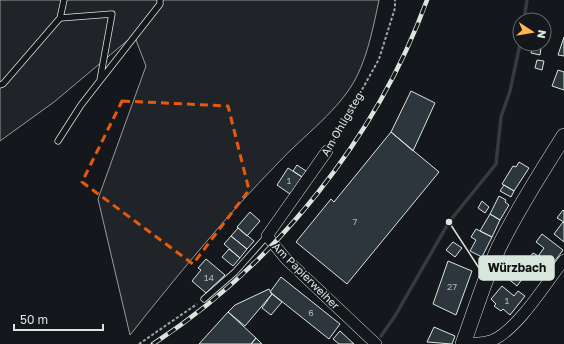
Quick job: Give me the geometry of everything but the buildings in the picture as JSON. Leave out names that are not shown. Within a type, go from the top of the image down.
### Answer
[{"type":"main road","points":[[463,344],[483,286],[502,242],[518,210],[564,136]]},
{"type":"street","name":"Am Ohligsteg","points":[[267,236],[327,151]]},
{"type":"street","name":"Am Papierweiher","points":[[267,236],[286,259],[375,342]]},
{"type":"street","points":[[463,344],[480,343],[493,340],[503,334],[523,313],[564,260]]},
{"type":"lane","points":[[0,84],[3,84],[60,18],[64,0]]},
{"type":"lane","points":[[58,141],[81,106],[160,4],[160,0]]},
{"type":"lane","points":[[60,18],[112,14],[99,82]]},
{"type":"lane","name":"Am Papierweiher","points":[[204,299],[235,272],[267,236]]},
{"type":"path","name":"Am Ohligsteg","points":[[327,151],[379,59],[395,8],[395,0]]},
{"type":"path","points":[[139,344],[204,299]]},
{"type":"highlighted area","points":[[122,101],[228,106],[249,190],[193,264],[82,182]]},
{"type":"shaded area","points":[[0,0],[379,0],[364,58],[357,76],[350,88],[332,111],[278,163],[239,204],[130,335],[98,199],[146,66],[134,35],[54,102],[0,141]]},
{"type":"waterway","points":[[525,12],[527,0]]},
{"type":"waterway","points":[[381,336],[395,316],[449,222],[496,164],[501,117],[510,91],[518,52]]},
{"type":"railway","points":[[153,344],[198,312],[240,276],[280,237],[317,194],[350,148],[380,100],[406,51],[427,0]]},
{"type":"place","name":"Würzbach","points":[[449,222]]}]
